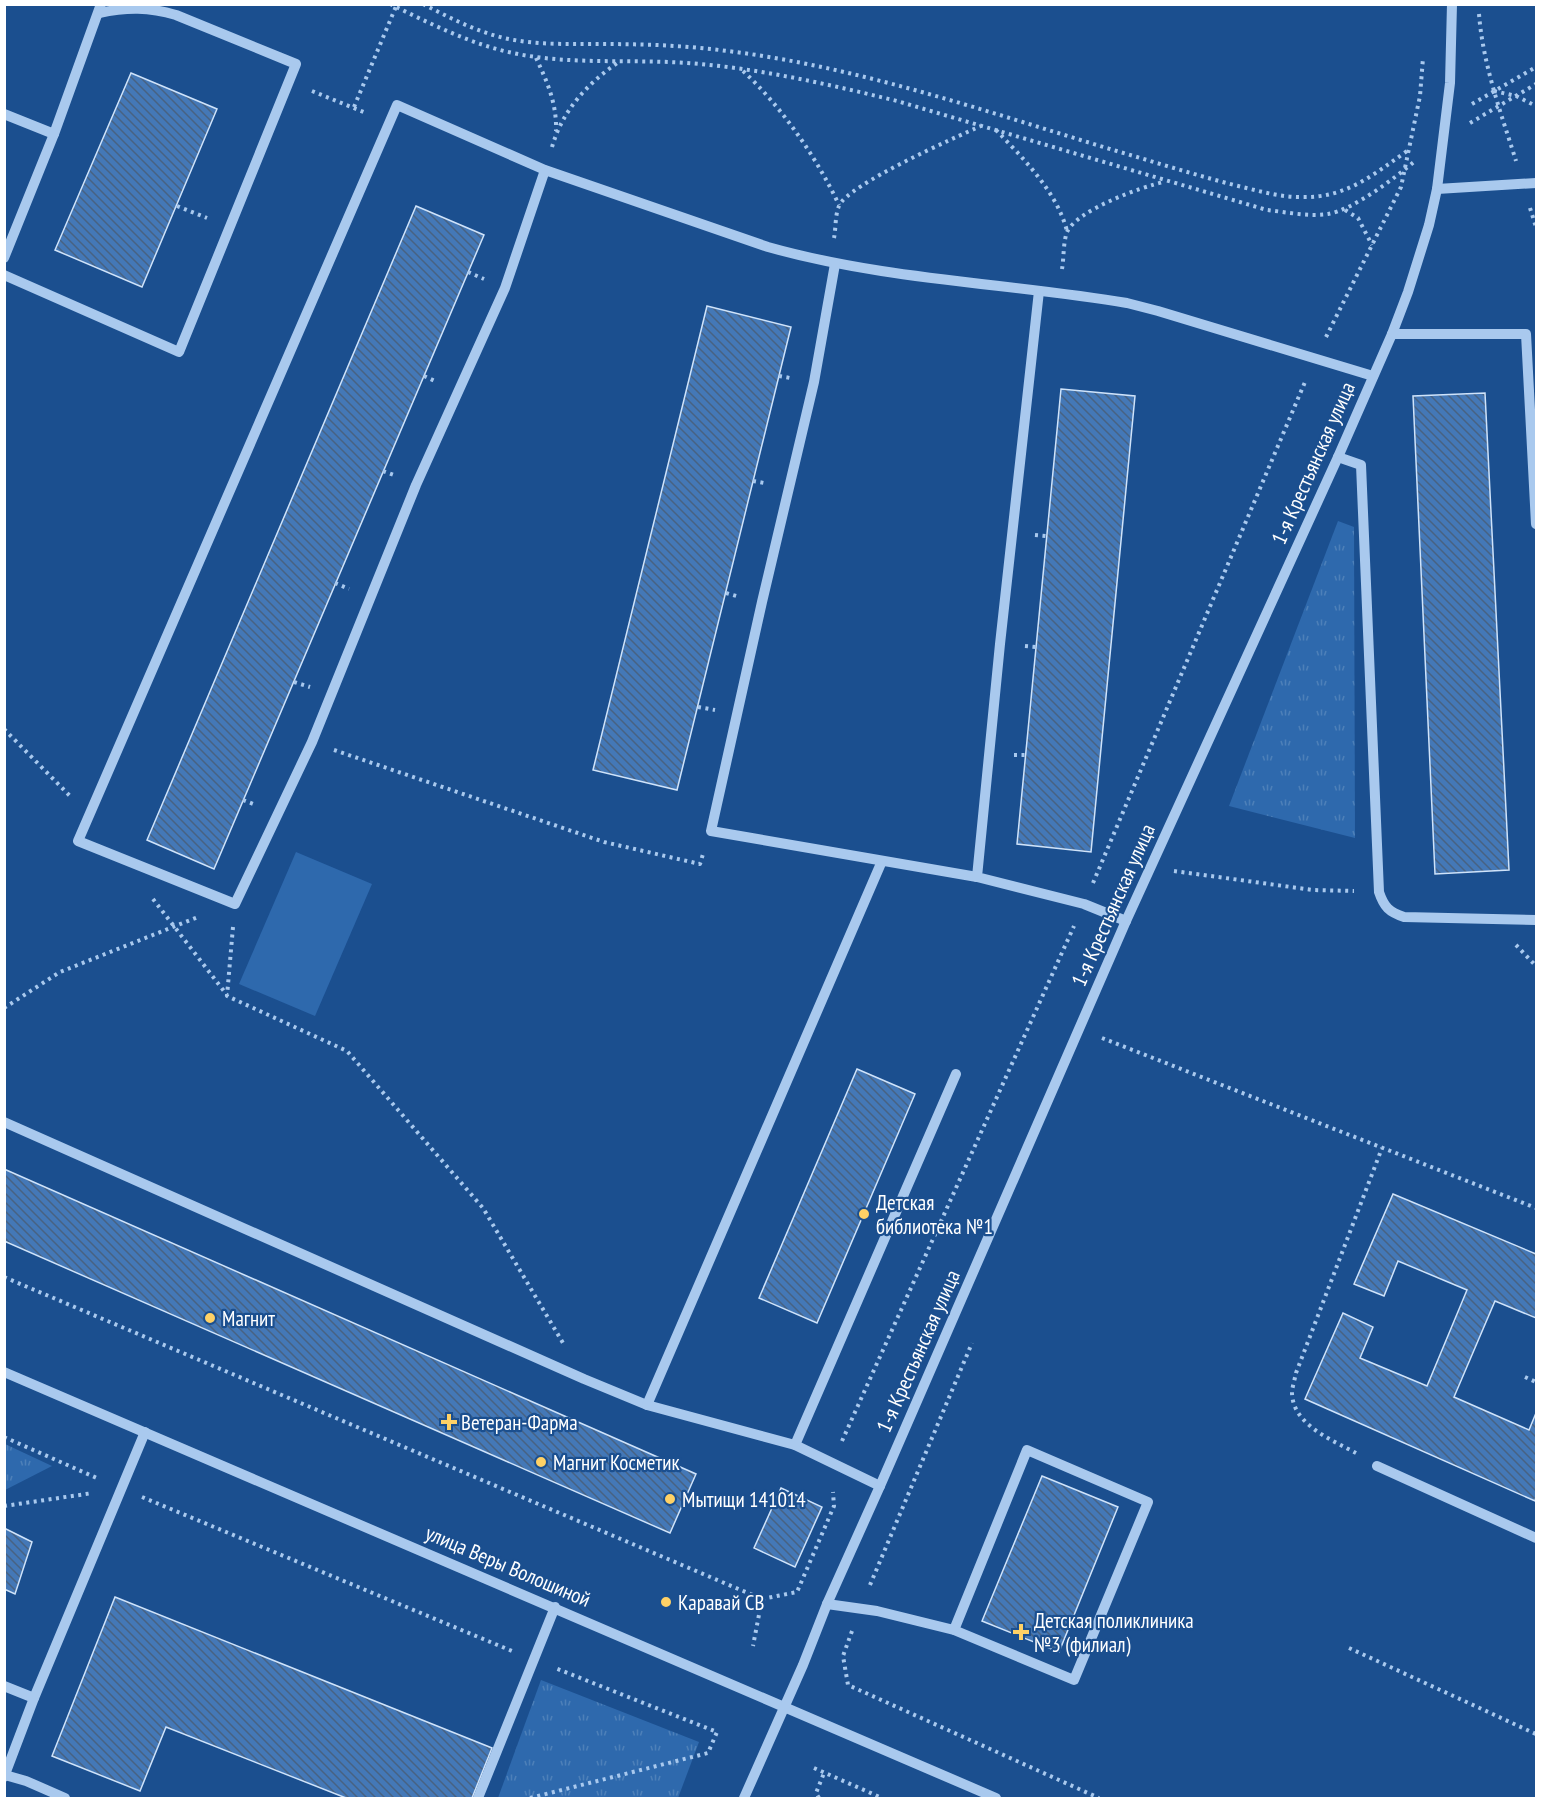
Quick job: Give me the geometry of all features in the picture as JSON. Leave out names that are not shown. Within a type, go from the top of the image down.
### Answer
[{"type":"street","points":[[4,258],[54,134],[100,9],[144,8],[176,15],[296,64],[179,352],[4,275]]},
{"type":"street","name":"1-я Крестьянская улица","points":[[744,1798],[1126,921],[1392,334],[1412,281],[1437,189],[1446,118],[1452,8]]},
{"type":"street","points":[[545,170],[505,288],[416,485],[312,742],[235,904],[78,841],[397,105],[545,170],[768,247],[833,263],[1110,300],[1158,310],[1373,376]]},
{"type":"street","points":[[4,114],[54,134]]},
{"type":"street","points":[[1437,189],[1536,183]]},
{"type":"street","points":[[833,263],[814,382],[711,831],[976,877],[1084,904],[1126,921]]},
{"type":"street","points":[[976,877],[1039,291]]},
{"type":"street","points":[[1392,334],[1531,333],[1536,524]]},
{"type":"street","points":[[1338,457],[1361,465],[1379,892],[1384,905],[1392,913],[1404,917],[1536,920]]},
{"type":"street","points":[[646,1405],[882,861]]},
{"type":"street","points":[[795,1445],[956,1074]]},
{"type":"street","points":[[4,1122],[646,1405],[795,1445],[880,1486]]},
{"type":"street","name":"улица Веры Волошиной","points":[[4,1372],[996,1798]]},
{"type":"street","points":[[64,1798],[26,1781],[5,1776],[34,1698],[145,1432]]},
{"type":"street","points":[[827,1604],[954,1630],[1074,1680],[1148,1502],[1028,1450],[954,1630]]},
{"type":"street","points":[[1377,1466],[1536,1538]]},
{"type":"street","points":[[478,1798],[555,1607]]},
{"type":"street","points":[[4,1686],[34,1698]]},
{"type":"path","points":[[390,4],[454,35],[503,51],[536,57],[701,64],[838,87],[897,101],[1267,210],[1327,214],[1344,209],[1406,168],[1444,137],[1536,84]]},
{"type":"path","points":[[423,4],[459,22],[512,40],[541,43],[655,44],[702,48],[827,68],[898,84],[1204,177],[1273,195],[1323,197],[1357,185],[1410,149],[1446,118],[1536,67]]},
{"type":"path","points":[[354,107],[396,6]]},
{"type":"path","points":[[1479,13],[1483,44],[1499,106]]},
{"type":"path","points":[[4,1277],[762,1599],[797,1592],[834,1506],[832,1463],[1084,904],[1315,358],[1401,187],[1420,96],[1424,53]]},
{"type":"path","points":[[536,57],[555,109],[555,135]]},
{"type":"path","points":[[545,170],[555,135],[571,105],[603,73],[620,60]]},
{"type":"path","points":[[742,70],[755,82],[800,139],[839,205],[833,263]]},
{"type":"path","points":[[289,81],[389,122]]},
{"type":"path","points":[[1494,91],[1516,96],[1536,106]]},
{"type":"path","points":[[839,205],[869,182],[981,126]]},
{"type":"path","points":[[996,130],[1053,199],[1065,220],[1067,232],[1059,294]]},
{"type":"path","points":[[1067,232],[1081,218],[1106,203],[1165,181]]},
{"type":"path","points":[[177,206],[230,227]]},
{"type":"path","points":[[1344,209],[1359,218],[1372,245]]},
{"type":"path","points":[[4,729],[89,816]]},
{"type":"path","points":[[312,742],[604,842],[700,864],[711,831]]},
{"type":"path","points":[[1172,871],[1313,890],[1379,892]]},
{"type":"path","points":[[148,892],[227,996],[347,1051],[483,1208],[584,1379]]},
{"type":"path","points":[[4,1008],[60,972],[235,904],[227,996]]},
{"type":"path","points":[[1097,1048],[1106,1027]]},
{"type":"path","points":[[1101,1038],[1536,1208]]},
{"type":"path","points":[[1377,1466],[1316,1430],[1296,1412],[1292,1392],[1296,1372],[1382,1148]]},
{"type":"path","points":[[976,1334],[860,1609],[843,1656],[848,1685],[1099,1798]]},
{"type":"path","points":[[1525,1377],[1536,1383]]},
{"type":"path","points":[[4,1437],[122,1489],[534,1660],[717,1732],[708,1753],[530,1798]]},
{"type":"path","points":[[4,1506],[122,1489]]},
{"type":"path","points":[[753,1646],[762,1599]]},
{"type":"path","points":[[1349,1648],[1536,1734]]},
{"type":"path","points":[[814,1768],[882,1798]]},
{"type":"path","points":[[819,1798],[816,1793],[824,1773]]},
{"type":"green space","points":[[1338,521],[1354,527],[1355,838],[1229,806]]},
{"type":"green space","points":[[296,852],[372,884],[315,1016],[239,984]]},
{"type":"green space","points":[[5,1444],[52,1466],[5,1490]]},
{"type":"green space","points":[[541,1680],[699,1742],[678,1798],[498,1798]]},
{"type":"building","points":[[131,73],[217,109],[142,287],[55,250]]},
{"type":"building","points":[[416,206],[484,235],[214,869],[147,840]]},
{"type":"building","points":[[707,306],[791,327],[677,790],[593,770]]},
{"type":"building","points":[[1061,389],[1135,396],[1091,852],[1017,844]]},
{"type":"building","points":[[1485,393],[1509,870],[1435,874],[1413,396]]},
{"type":"building","points":[[857,1069],[915,1094],[817,1323],[759,1298]]},
{"type":"building","points":[[4,1169],[696,1474],[670,1533],[4,1241]]},
{"type":"building","points":[[1393,1194],[1536,1254],[1536,1318],[1495,1301],[1454,1397],[1529,1430],[1536,1413],[1535,1501],[1305,1399],[1343,1313],[1373,1327],[1360,1358],[1427,1386],[1467,1290],[1398,1261],[1384,1296],[1354,1284]]},
{"type":"building","points":[[1042,1476],[1118,1507],[1059,1652],[982,1621]]},
{"type":"building","points":[[781,1488],[822,1507],[795,1567],[754,1548]]},
{"type":"building","points":[[4,1528],[32,1542],[15,1594],[4,1589]]},
{"type":"building","points":[[115,1597],[492,1748],[472,1798],[346,1798],[166,1727],[140,1791],[52,1756]]},
{"type":"place","name":"Детская библиотека №1","points":[[864,1214]]},
{"type":"place","name":"Магнит","points":[[210,1318]]},
{"type":"place","name":"Ветеран-Фарма","points":[[449,1422]]},
{"type":"place","name":"Магнит Косметик","points":[[541,1462]]},
{"type":"place","name":"Мытищи 141014","points":[[670,1499]]},
{"type":"place","name":"Каравай СВ","points":[[666,1602]]},
{"type":"place","name":"Детская поликлиника №3 (филиал)","points":[[1021,1632]]}]
